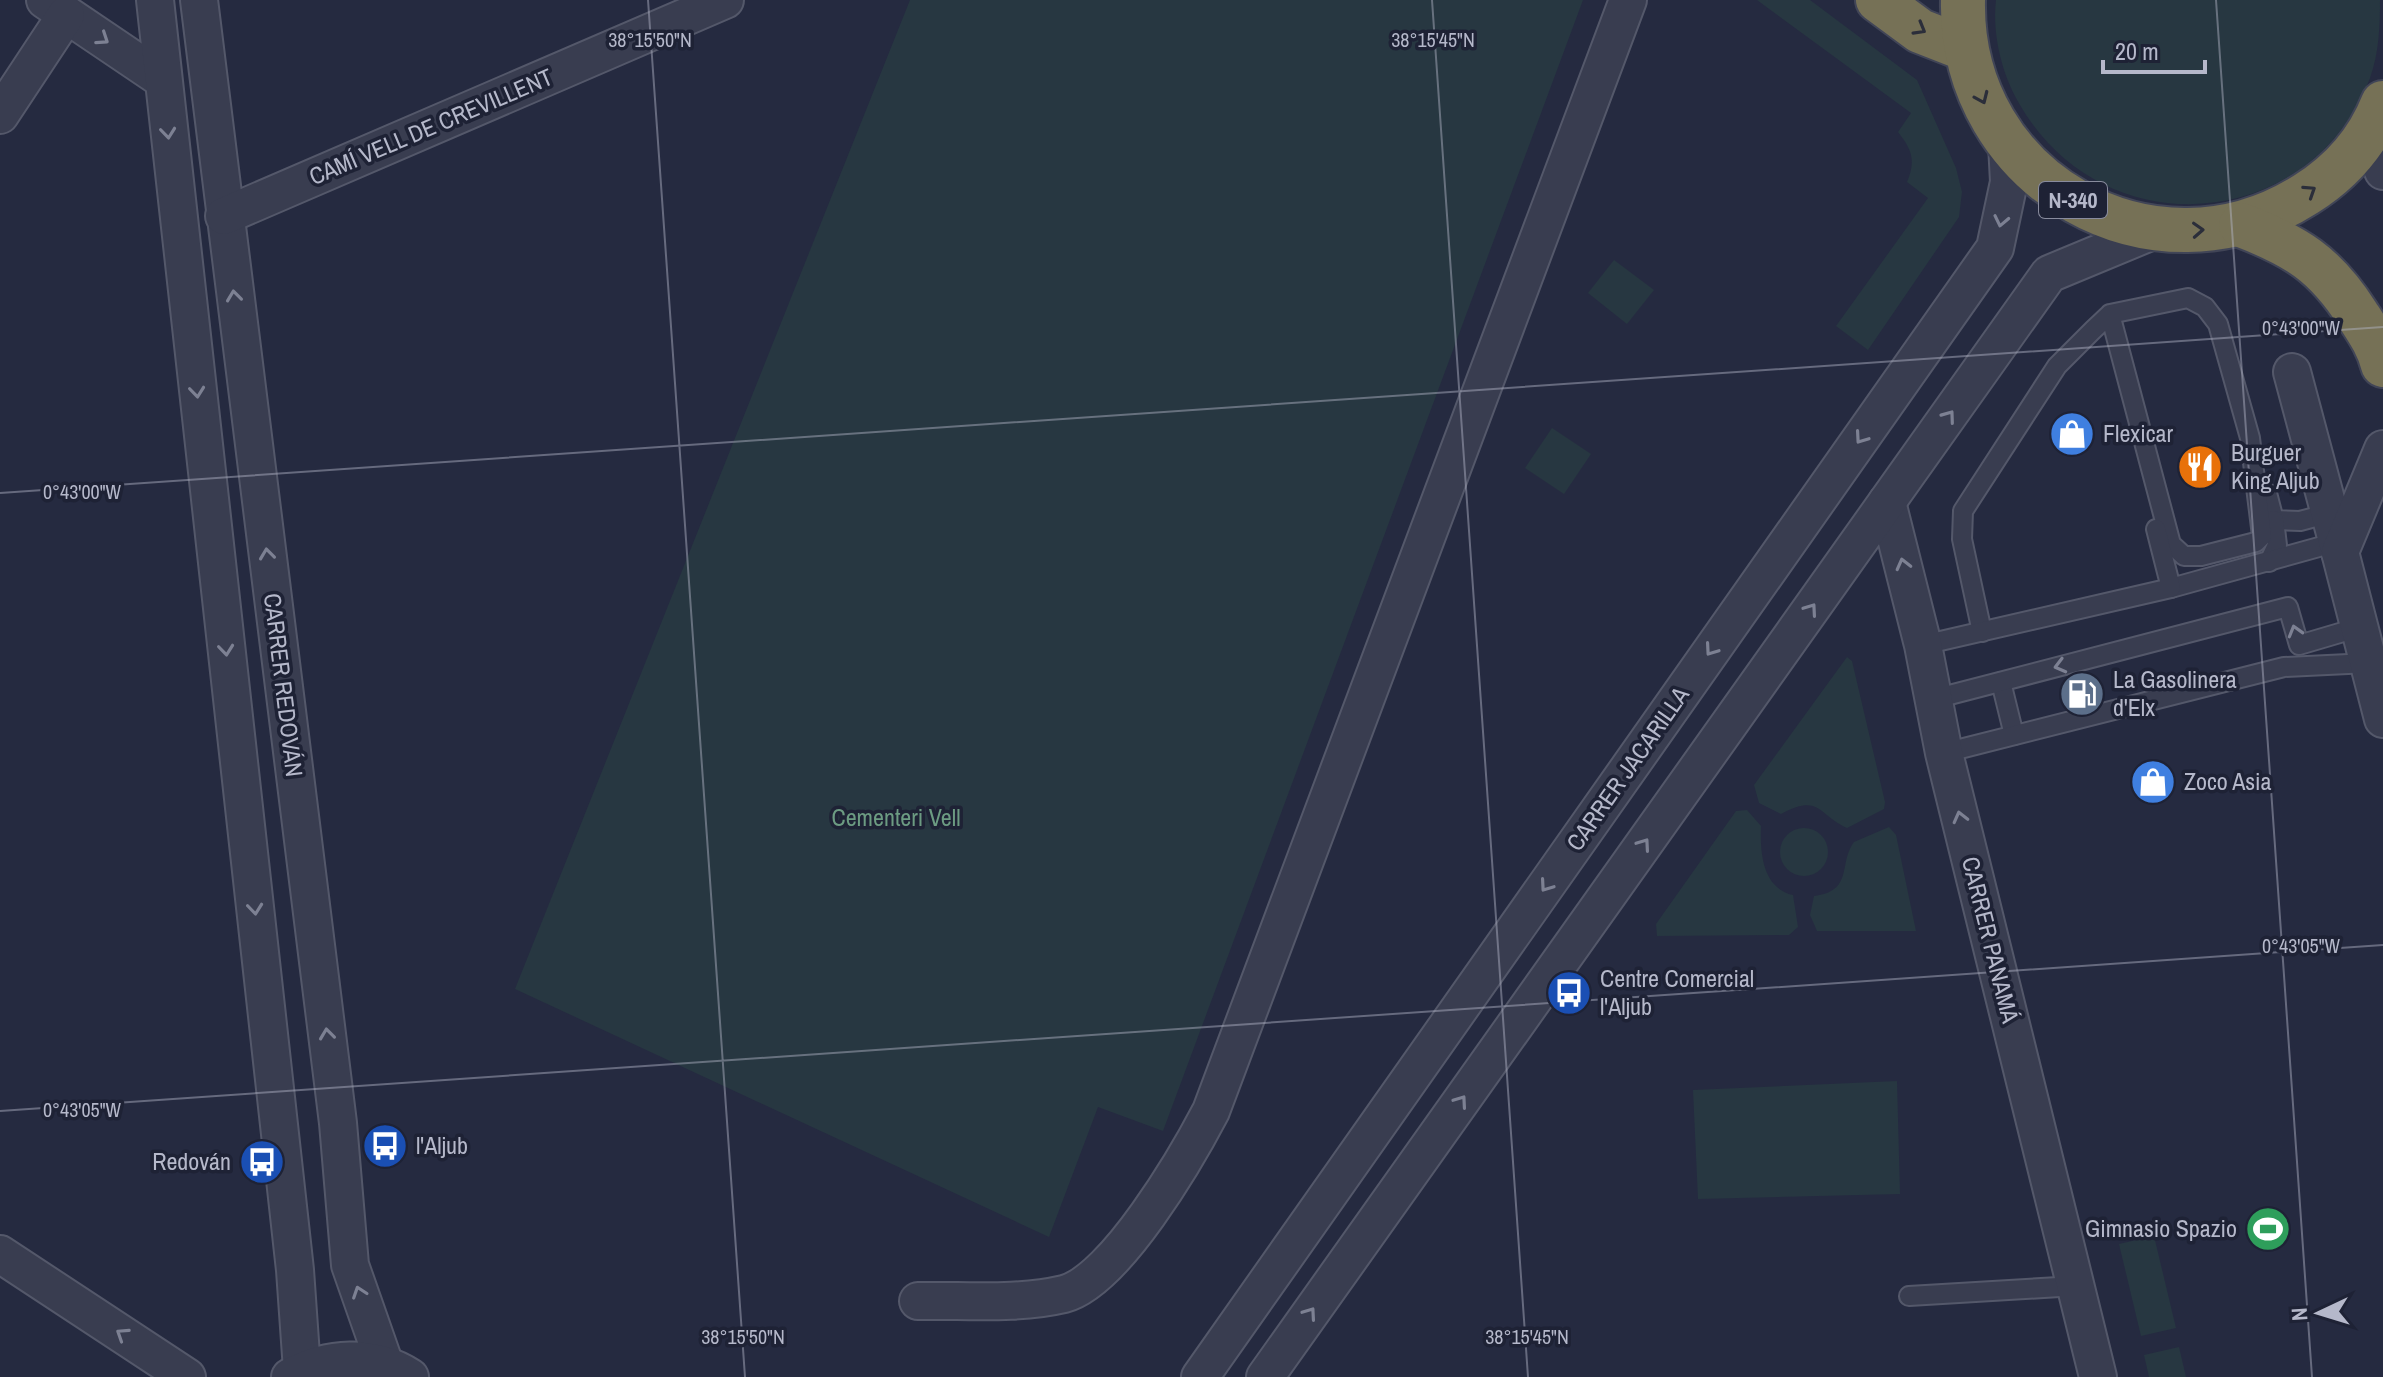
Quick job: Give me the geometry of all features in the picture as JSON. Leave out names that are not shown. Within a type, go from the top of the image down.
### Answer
[{"type":"highway","points":[[1878,0],[1920,31],[1966,49]]},
{"type":"highway","name":"N-340","points":[[1963,0],[1966,49],[1981,99],[2007,144],[2045,183],[2089,210],[2155,230],[2200,231],[2241,225],[2282,209],[2325,182],[2348,160],[2379,113]]},
{"type":"highway","points":[[2241,225],[2305,254],[2337,283],[2378,348],[2383,365]]},
{"type":"highway","points":[[2337,283],[2383,295]]},
{"type":"street","points":[[155,0],[283,1166],[296,1374],[343,1360],[398,1371]]},
{"type":"street","name":"CARRER REDOVÁN","points":[[199,0],[338,1123],[350,1265],[398,1371]]},
{"type":"street","name":"CAMÍ VELL DE CREVILLENT","points":[[224,216],[725,0]]},
{"type":"street","points":[[918,1301],[1030,1299],[1068,1293],[1113,1259],[1184,1163],[1211,1111],[1628,0]]},
{"type":"street","points":[[0,115],[56,7],[162,79]]},
{"type":"street","points":[[2379,113],[2383,171]]},
{"type":"street","name":"CARRER JACARILLA","points":[[1200,1377],[1995,248],[2009,182],[2007,144]]},
{"type":"street","points":[[1265,1377],[2049,274],[2155,230]]},
{"type":"street","points":[[2292,372],[2383,719]]},
{"type":"street","points":[[2336,536],[2383,449]]},
{"type":"street","points":[[1837,471],[1887,502]]},
{"type":"street","name":"CARRER PANAMÁ","points":[[1887,502],[1923,645],[1944,753],[2098,1377]]},
{"type":"street","points":[[0,1254],[187,1377]]},
{"type":"lane","points":[[1982,632],[1962,539],[1963,511],[2057,366],[2110,314],[2188,298],[2205,307],[2218,324],[2274,520],[2277,545],[2269,562]]},
{"type":"lane","points":[[2110,314],[2171,544],[2184,556],[2218,552],[2256,542],[2262,536],[2250,438]]},
{"type":"lane","points":[[2110,314],[2104,326],[2107,345],[2171,588]]},
{"type":"lane","points":[[2274,520],[2300,521],[2336,536]]},
{"type":"lane","points":[[1923,645],[2171,588],[2269,562],[2336,536]]},
{"type":"lane","points":[[1934,699],[2288,607],[2299,645],[2360,627]]},
{"type":"lane","points":[[1944,753],[2284,667],[2369,663]]},
{"type":"lane","points":[[2001,682],[2014,735]]},
{"type":"lane","points":[[1909,1296],[2076,1286]]},
{"type":"green space","name":"Cementeri Vell","points":[[910,0],[1583,0],[1163,1131],[1098,1107],[1049,1237],[515,989]]},
{"type":"green space","points":[[1757,0],[1810,0],[1917,80],[1956,168],[1962,192],[1959,217],[1868,350],[1836,326],[1928,198],[1907,182],[1911,156],[1898,132],[1911,113]]},
{"type":"green space","points":[[1996,0],[2380,0],[2378,39],[2370,78],[2341,130],[2302,168],[2255,193],[2204,204],[2151,200],[2101,183],[2056,151],[2020,105],[2008,81],[1996,27]]},
{"type":"green space","points":[[1614,260],[1654,290],[1627,324],[1588,293]]},
{"type":"green space","points":[[1552,428],[1591,454],[1564,494],[1525,468]]},
{"type":"green space","points":[[1847,657],[1852,661],[1885,802],[1884,809],[1847,828],[1811,806],[1794,808],[1781,814],[1759,803],[1754,785]]},
{"type":"green space","points":[[1747,810],[1761,826],[1761,847],[1769,877],[1783,891],[1793,895],[1798,927],[1789,935],[1657,936],[1656,924],[1736,811]]},
{"type":"green space","points":[[1889,827],[1896,835],[1916,931],[1817,931],[1810,915],[1814,896],[1835,889],[1840,883],[1854,842]]},
{"type":"green space","points":[[1804,828],[1821,835],[1828,852],[1821,869],[1804,876],[1787,869],[1780,852],[1787,835]]},
{"type":"green space","points":[[1897,1081],[1900,1194],[1698,1199],[1693,1090]]},
{"type":"green space","points":[[2154,1236],[2176,1328],[2141,1336],[2119,1244]]},
{"type":"green space","points":[[2179,1347],[2186,1377],[2149,1377],[2144,1355]]},
{"type":"place","name":"Flexicar","points":[[2072,434]]},
{"type":"place","name":"Burguer King Aljub","points":[[2200,467]]},
{"type":"place","name":"La Gasolinera d'Elx","points":[[2082,694]]},
{"type":"place","name":"Zoco Asia","points":[[2153,782]]},
{"type":"place","name":"Centre Comercial l'Aljub","points":[[1569,993]]},
{"type":"place","name":"l'Aljub","points":[[385,1146]]},
{"type":"place","name":"Redován","points":[[262,1162]]},
{"type":"place","name":"Gimnasio Spazio","points":[[2268,1229]]}]
